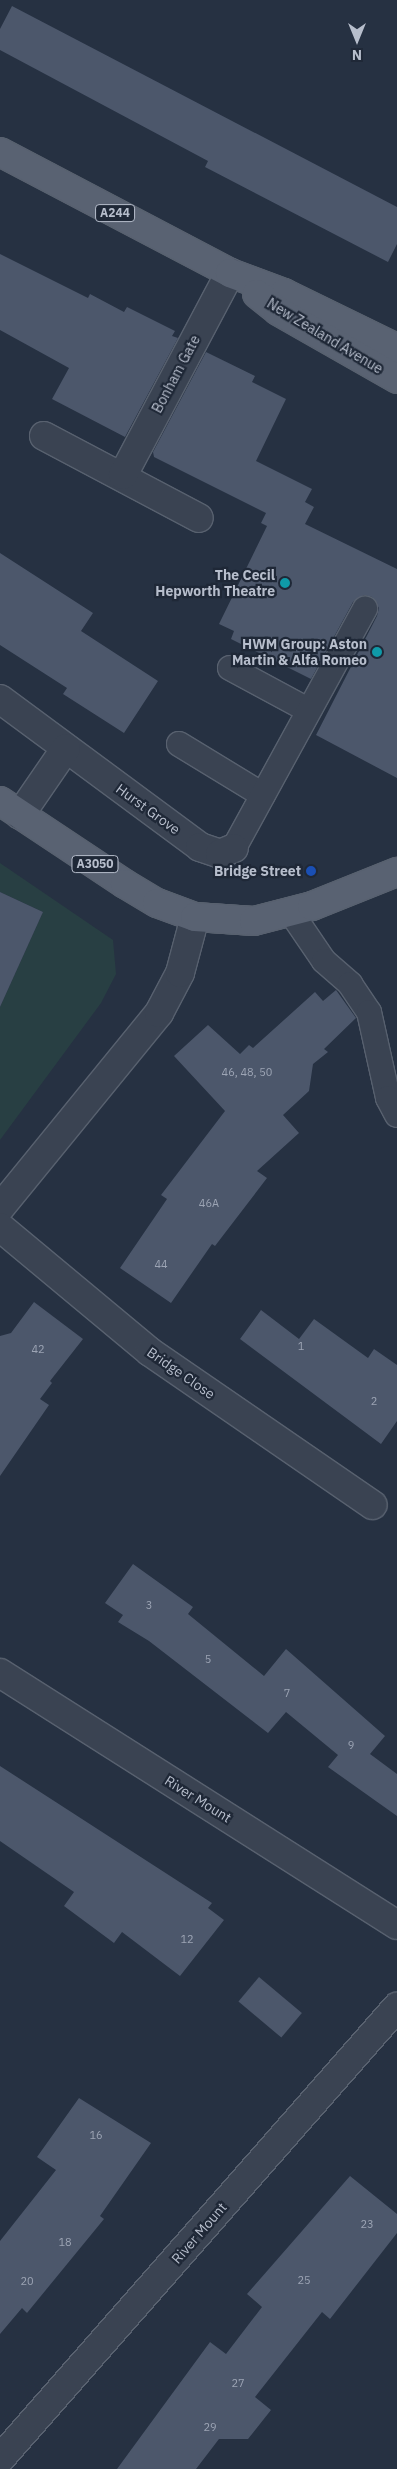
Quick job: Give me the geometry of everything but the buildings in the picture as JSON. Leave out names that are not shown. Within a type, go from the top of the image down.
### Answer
[{"type":"main road","name":"New Zealand Avenue","points":[[0,152],[230,273],[284,293],[397,348]]},
{"type":"main road","name":"New Zealand Avenue","points":[[230,273],[278,311],[396,375]]},
{"type":"main road","name":"A3050","points":[[10,808],[157,903],[195,917],[254,921],[290,911],[397,872]]},
{"type":"street","name":"Bonham Gate","points":[[123,475],[230,273]]},
{"type":"street","points":[[44,436],[123,475],[199,518]]},
{"type":"street","name":"Hurst Grove","points":[[0,699],[200,847],[220,854],[234,848]]},
{"type":"street","points":[[10,808],[66,748]]},
{"type":"street","points":[[0,1208],[159,1013],[180,973],[195,917]]},
{"type":"street","name":"Bridge Close","points":[[0,1227],[150,1352],[373,1505]]},
{"type":"street","name":"River Mount","points":[[0,1673],[397,1925]]},
{"type":"street","name":"River Mount","points":[[0,2459],[397,2007]]},
{"type":"lane","points":[[234,848],[365,609]]},
{"type":"lane","points":[[230,668],[308,710]]},
{"type":"lane","points":[[179,744],[263,795]]},
{"type":"lane","points":[[290,911],[324,961],[350,984],[369,1012],[388,1098],[397,1115]]},
{"type":"green space","points":[[0,863],[113,940],[116,974],[101,1003],[0,1140],[0,1007],[43,912],[0,892]]},
{"type":"place","name":"The Cecil Hepworth Theatre","points":[[285,583]]},
{"type":"place","name":"HWM Group: Aston Martin & Alfa Romeo","points":[[377,652]]},
{"type":"place","name":"Bridge Street","points":[[311,871]]}]
